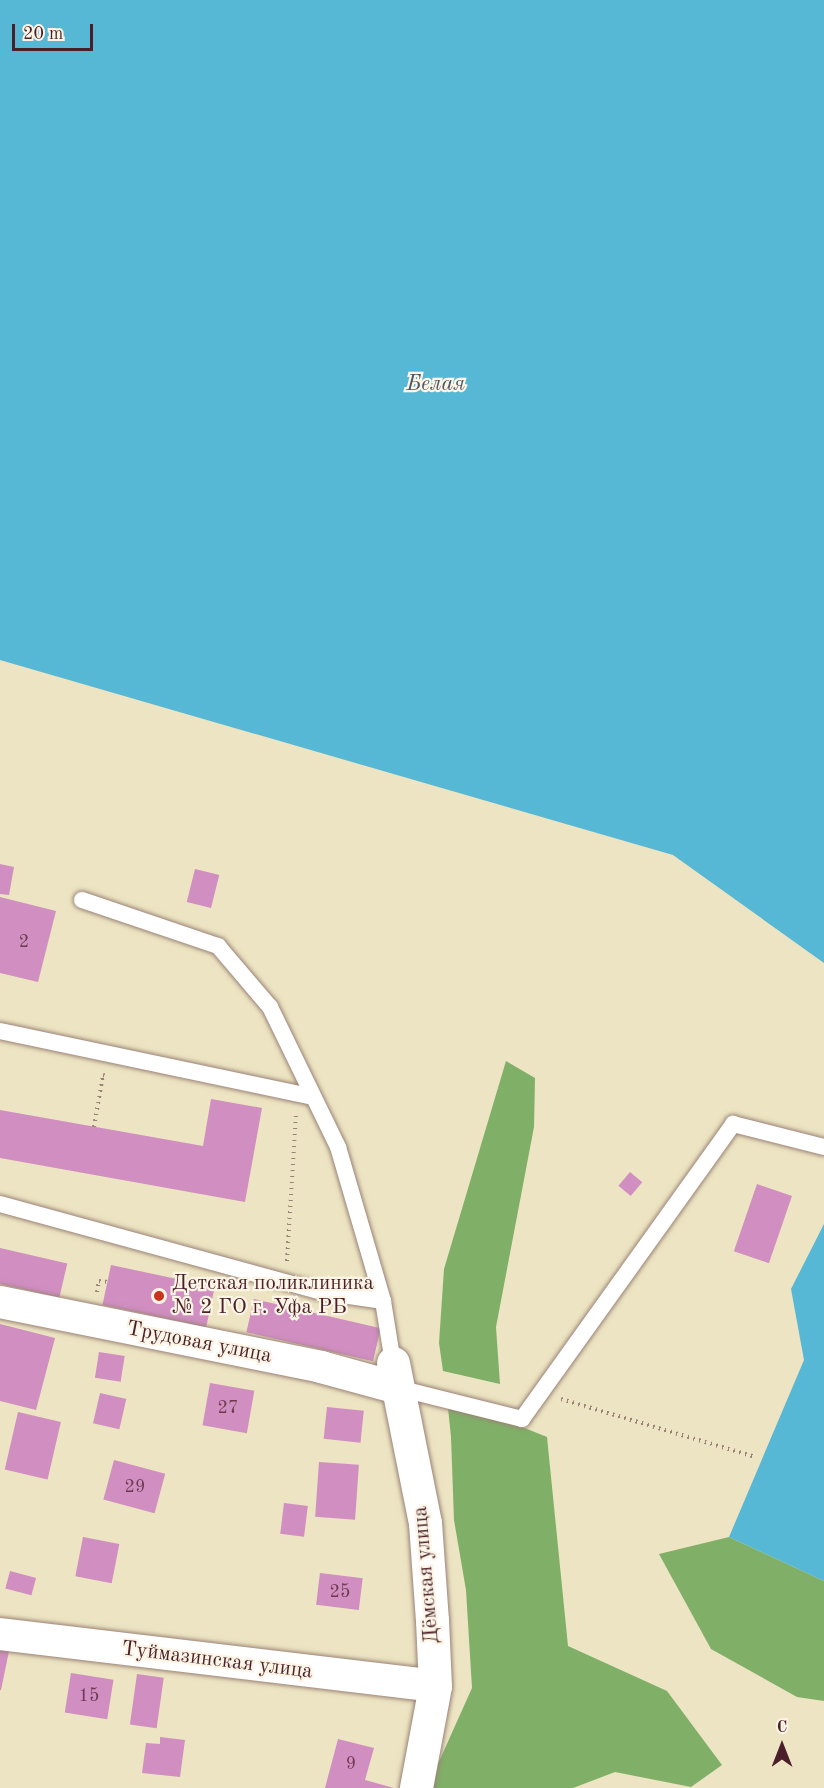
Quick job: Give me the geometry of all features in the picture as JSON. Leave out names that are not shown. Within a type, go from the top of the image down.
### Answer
[{"type":"street","name":"Трудовая улица","points":[[0,1302],[321,1367],[395,1375]]},
{"type":"street","name":"Дёмская улица","points":[[395,1375],[425,1523],[435,1686],[416,1788]]},
{"type":"street","name":"Туймазинская улица","points":[[0,1634],[435,1686]]},
{"type":"lane","points":[[82,900],[218,946],[270,1007],[305,1100],[338,1147],[383,1301],[395,1375],[522,1419],[733,1124],[824,1147]]},
{"type":"lane","points":[[0,1031],[305,1100]]},
{"type":"lane","points":[[0,1204],[322,1292],[383,1301]]},
{"type":"path","points":[[94,1127],[103,1075],[114,1077]]},
{"type":"path","points":[[285,1281],[305,1100]]},
{"type":"path","points":[[96,1298],[99,1281],[108,1282]]},
{"type":"path","points":[[540,1393],[755,1457]]},
{"type":"green space","points":[[506,1061],[535,1078],[534,1127],[496,1327],[500,1384],[443,1371],[439,1343],[444,1269]]},
{"type":"green space","points":[[448,1408],[495,1416],[547,1437],[568,1646],[667,1691],[722,1765],[691,1787],[615,1772],[573,1788],[431,1788],[433,1775],[472,1688],[466,1590],[454,1520]]},
{"type":"green space","points":[[729,1537],[824,1581],[824,1701],[797,1697],[711,1649],[659,1554]]},
{"type":"water","name":"Белая","points":[[0,0],[824,0],[824,963],[673,855],[0,660]]},
{"type":"water","points":[[824,1224],[824,1581],[729,1537],[804,1360],[791,1289]]},
{"type":"building","points":[[0,864],[14,867],[9,895],[0,894]]},
{"type":"building","points":[[195,869],[219,875],[211,908],[187,902]]},
{"type":"building","points":[[0,897],[56,911],[38,982],[0,973]]},
{"type":"building","points":[[211,1099],[262,1108],[245,1202],[0,1158],[0,1110],[203,1146]]},
{"type":"building","points":[[630,1172],[642,1182],[631,1196],[618,1186]]},
{"type":"building","points":[[757,1184],[792,1196],[769,1263],[734,1251]]},
{"type":"building","points":[[0,1248],[67,1264],[59,1298],[0,1284]]},
{"type":"building","name":"Детская поликлиника № 2 ГО г. Уфа РБ","points":[[111,1265],[215,1287],[206,1327],[102,1305]]},
{"type":"building","points":[[254,1299],[381,1328],[373,1361],[246,1332]]},
{"type":"building","points":[[0,1324],[55,1338],[36,1410],[0,1401]]},
{"type":"building","points":[[99,1352],[125,1356],[121,1382],[95,1378]]},
{"type":"building","points":[[210,1383],[254,1391],[247,1433],[203,1425]]},
{"type":"building","points":[[100,1393],[126,1399],[119,1429],[93,1423]]},
{"type":"building","points":[[327,1407],[364,1411],[360,1443],[324,1439]]},
{"type":"building","points":[[18,1412],[61,1422],[48,1479],[5,1469]]},
{"type":"building","points":[[114,1460],[165,1474],[155,1513],[103,1500]]},
{"type":"building","points":[[319,1462],[359,1465],[355,1520],[315,1517]]},
{"type":"building","points":[[284,1503],[308,1506],[304,1537],[280,1534]]},
{"type":"building","points":[[83,1537],[119,1544],[112,1583],[75,1576]]},
{"type":"building","points":[[10,1571],[36,1578],[31,1595],[5,1588]]},
{"type":"building","points":[[320,1573],[363,1578],[359,1610],[316,1605]]},
{"type":"building","points":[[0,1649],[9,1651],[1,1690],[0,1690]]},
{"type":"building","points":[[71,1673],[113,1680],[107,1719],[65,1713]]},
{"type":"building","points":[[137,1674],[164,1678],[157,1728],[130,1725]]},
{"type":"building","points":[[160,1737],[185,1740],[180,1777],[142,1773],[146,1743],[160,1744]]},
{"type":"building","points":[[338,1739],[374,1748],[365,1780],[394,1788],[325,1788]]},
{"type":"place","name":"Детская поликлиника № 2 ГО г. Уфа РБ","points":[[159,1296]]}]
